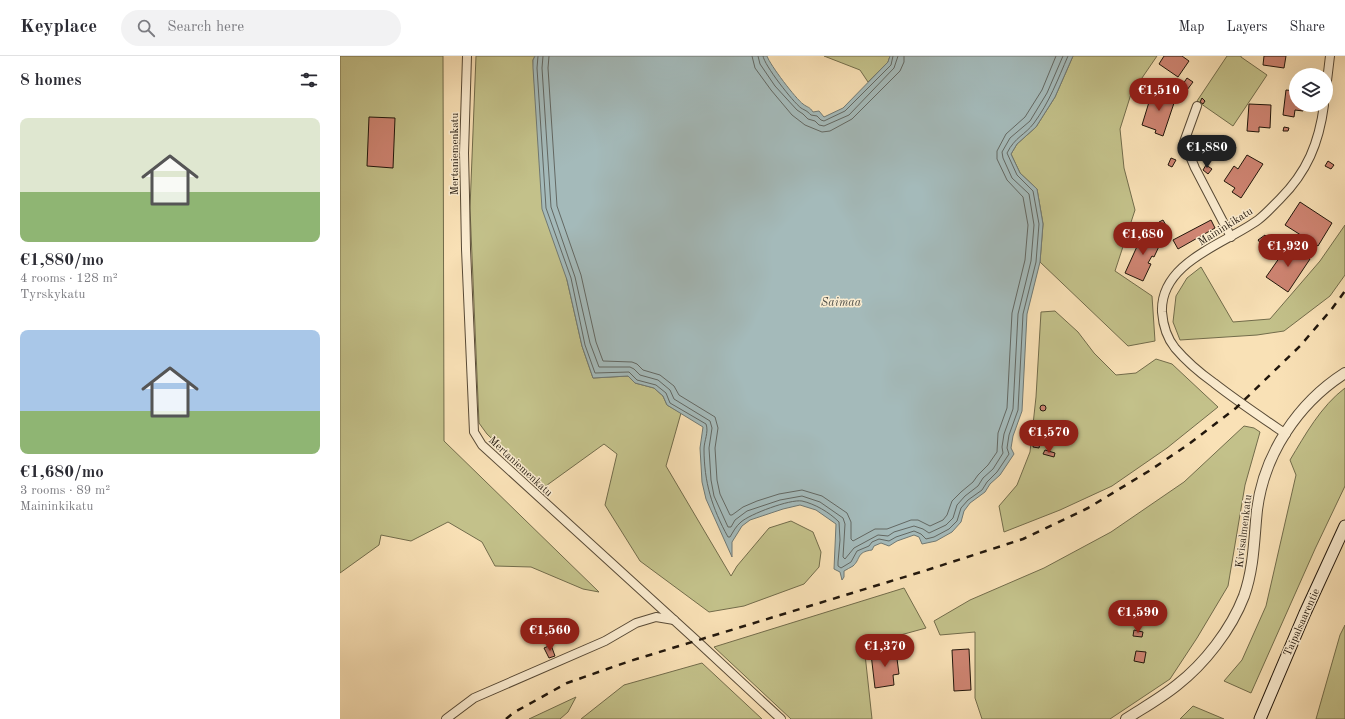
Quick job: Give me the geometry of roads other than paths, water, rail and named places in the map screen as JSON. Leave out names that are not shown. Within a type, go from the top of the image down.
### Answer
[{"type":"main road","name":"Taipalsaarentie","points":[[1260,719],[1305,613],[1345,526]]},
{"type":"street","name":"Mertaniemenkatu","points":[[467,56],[464,153],[466,265],[474,432],[482,446],[781,719]]},
{"type":"street","points":[[1329,68],[1330,56]]},
{"type":"street","points":[[1197,106],[1184,142],[1195,168],[1231,237]]},
{"type":"street","name":"Maininkikatu","points":[[1286,434],[1253,412],[1204,375],[1175,348],[1165,330],[1162,307],[1164,296],[1178,272],[1188,262],[1258,220],[1281,199],[1299,177],[1315,148],[1323,112]]},
{"type":"street","name":"Kivisalmenkatu","points":[[1126,719],[1176,685],[1196,669],[1221,639],[1244,597],[1255,550],[1257,510],[1260,492],[1274,453],[1294,420],[1319,393],[1345,373]]},
{"type":"street","points":[[446,719],[474,698],[605,641],[636,623],[656,617],[674,620]]},
{"type":"water","name":"Saimaa","points":[[535,56],[767,56],[789,89],[800,101],[813,112],[819,111],[824,117],[843,108],[888,62],[890,56],[1073,56],[1055,97],[1036,127],[1017,144],[1011,154],[1020,173],[1037,189],[1043,224],[1040,262],[1027,314],[1022,411],[1013,436],[1011,448],[1014,454],[1000,475],[990,484],[985,492],[970,503],[964,511],[961,522],[952,532],[936,541],[922,544],[919,537],[914,535],[897,541],[889,546],[881,543],[874,546],[872,550],[863,552],[853,566],[844,571],[844,577],[842,580],[840,572],[834,569],[836,524],[816,510],[800,505],[750,520],[742,526],[732,542],[732,557],[706,499],[702,482],[700,448],[703,427],[667,405],[663,396],[654,388],[635,383],[628,376],[593,378],[582,346],[567,280],[542,209],[533,68],[533,60]]},
{"type":"railway","points":[[506,719],[513,713],[567,683],[630,661],[924,571],[1023,539],[1088,508],[1149,471],[1189,444],[1236,408],[1300,346],[1345,291]]}]
